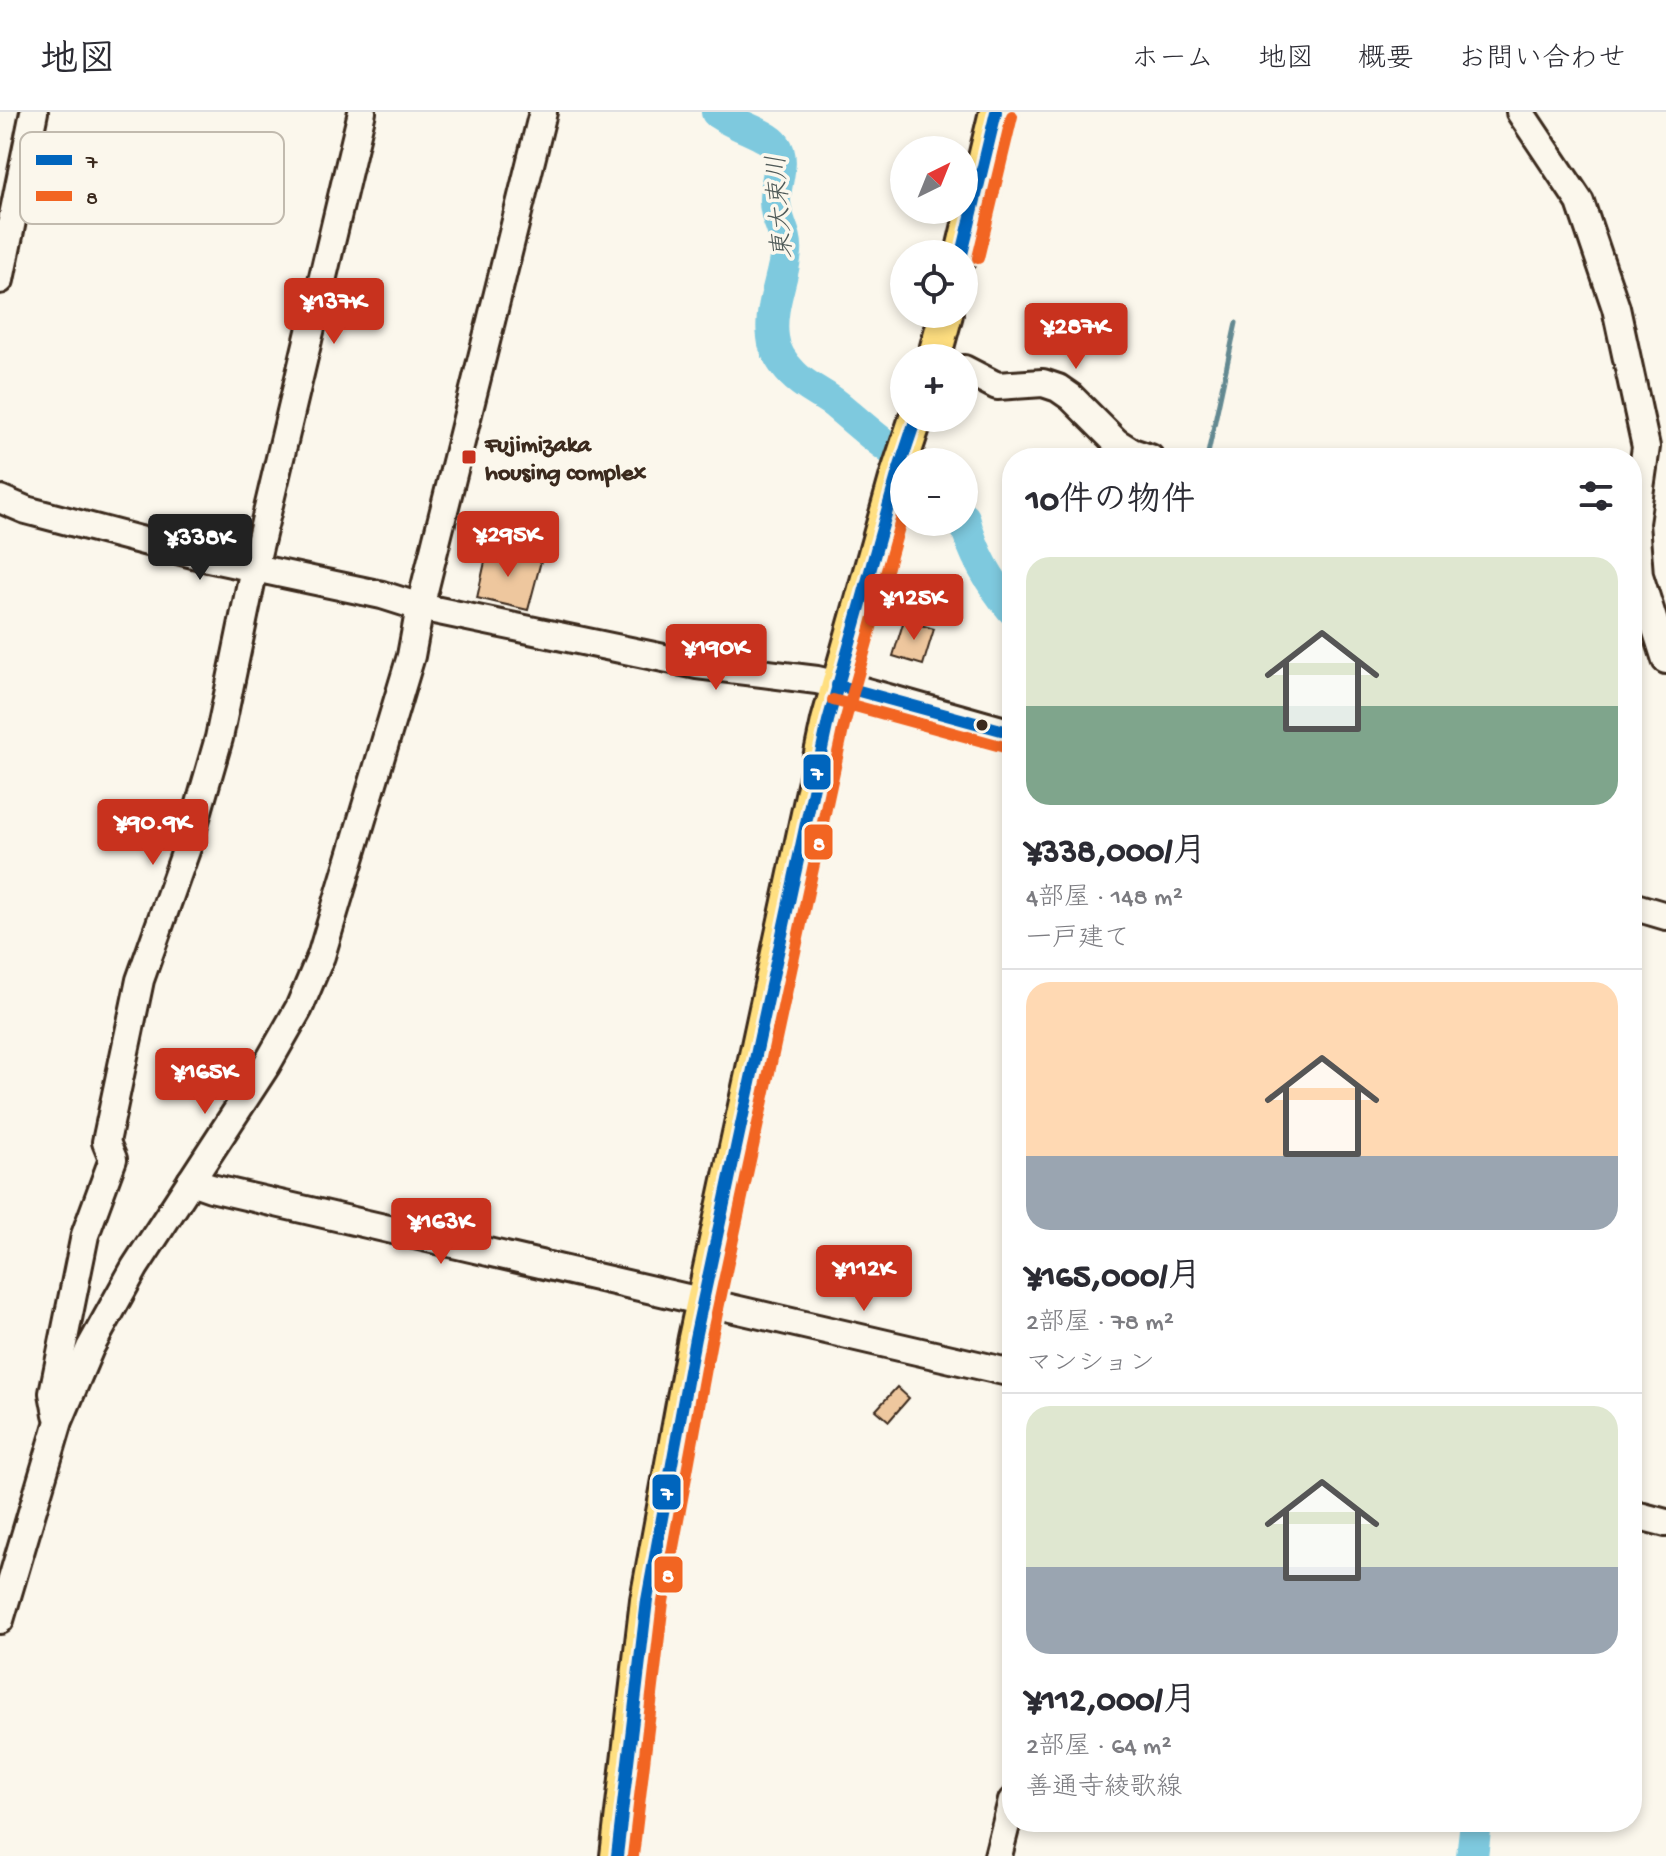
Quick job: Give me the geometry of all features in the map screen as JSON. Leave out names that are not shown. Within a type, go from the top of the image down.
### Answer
[{"type":"main road","points":[[965,240],[996,112]]},
{"type":"main road","points":[[617,1856],[647,1600],[704,1301],[837,685],[912,432]]},
{"type":"street","points":[[30,132],[34,112]]},
{"type":"street","points":[[59,1421],[53,1393],[85,1235],[113,1159],[106,1142],[140,980],[189,842],[219,738],[254,568],[362,112]]},
{"type":"street","points":[[0,1620],[59,1421],[90,1348],[135,1267],[266,1066],[299,1008],[321,956],[411,656],[420,607],[543,112]]},
{"type":"street","points":[[1520,112],[1580,202],[1598,247],[1616,308],[1646,447],[1642,475]]},
{"type":"street","points":[[0,280],[20,181]]},
{"type":"street","points":[[978,376],[997,386],[1043,383],[1058,388],[1126,448]]},
{"type":"street","points":[[0,499],[26,510],[254,568],[382,595],[420,607],[697,665],[801,677],[1002,730]]},
{"type":"street","points":[[1642,592],[1666,660]]},
{"type":"street","points":[[1642,909],[1666,916]]},
{"type":"street","points":[[191,1181],[1002,1371]]},
{"type":"street","points":[[1642,1517],[1666,1523]]},
{"type":"street","points":[[998,1856],[1004,1832]]},
{"type":"building","points":[[488,548],[541,561],[528,610],[477,598]]},
{"type":"building","points":[[904,620],[934,629],[923,665],[893,656]]},
{"type":"building","points":[[897,1387],[909,1398],[889,1421],[876,1410]]},
{"type":"waterway","name":"東大束川","points":[[717,112],[771,141],[780,157],[775,206],[786,245],[772,326],[780,357],[798,379],[833,402],[890,448]]},
{"type":"waterway","points":[[1209,448],[1236,323]]},
{"type":"waterway","name":"東大束川","points":[[970,536],[983,566],[1002,596]]},
{"type":"waterway","name":"東大束川","points":[[1472,1856],[1475,1832]]},
{"type":"transit line","name":"7","points":[[965,240],[996,112]]},
{"type":"transit line","name":"8","points":[[978,258],[1012,116]]},
{"type":"transit line","name":"7","points":[[617,1856],[647,1600],[695,1338],[828,721],[911,432]]},
{"type":"transit line","name":"8","points":[[633,1856],[663,1602],[711,1341],[844,725],[896,536]]},
{"type":"transit line","name":"7","points":[[837,685],[1002,730]]},
{"type":"transit line","name":"8","points":[[833,700],[1002,746]]},
{"type":"place","name":"Fujimizaka housing complex","points":[[469,457]]}]
